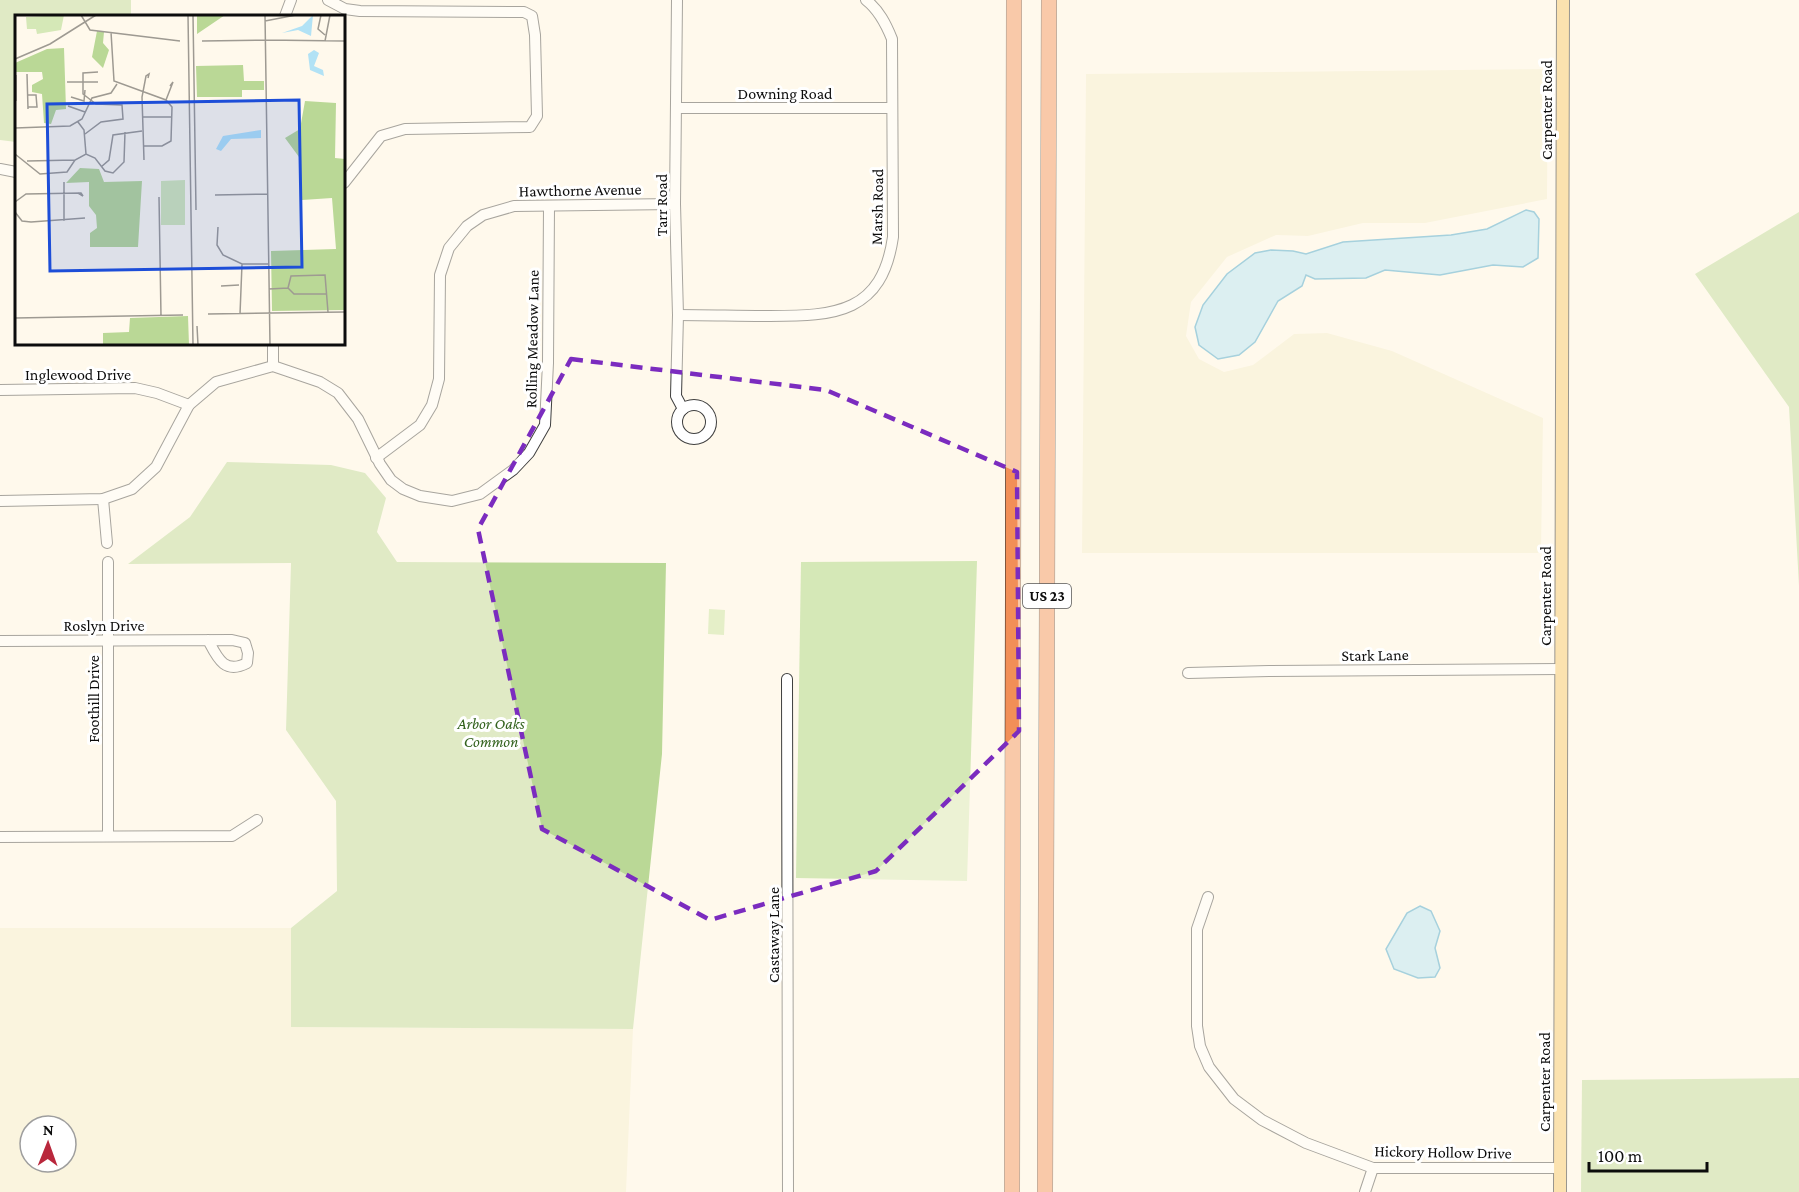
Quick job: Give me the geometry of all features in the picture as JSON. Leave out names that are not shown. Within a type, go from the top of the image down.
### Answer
[{"type":"highway","name":"US 23","points":[[1012,1192],[1014,0]]},
{"type":"highway","name":"US 23","points":[[1045,1192],[1049,0]]},
{"type":"main road","name":"Carpenter Road","points":[[1560,1192],[1563,0]]},
{"type":"street","points":[[285,15],[291,0]]},
{"type":"street","points":[[328,0],[345,9],[360,11],[525,12],[532,16],[535,35],[537,117],[530,127],[405,129],[381,136],[345,182]]},
{"type":"street","name":"Tarr Road","points":[[677,0],[676,396],[683,408]]},
{"type":"street","name":"Marsh Road","points":[[678,315],[814,316],[845,309],[867,295],[882,278],[890,256],[893,237],[892,39],[874,6],[866,0]]},
{"type":"street","name":"Downing Road","points":[[677,108],[892,108]]},
{"type":"street","points":[[0,169],[15,172]]},
{"type":"street","name":"Hawthorne Avenue","points":[[376,458],[420,425],[432,405],[439,379],[440,275],[449,248],[467,226],[483,215],[514,206],[675,204]]},
{"type":"street","name":"Rolling Meadow Lane","points":[[273,366],[320,381],[338,393],[358,419],[376,458],[391,480],[404,489],[420,496],[452,501],[464,500],[485,490],[513,470],[529,453],[538,439],[546,416],[549,206]]},
{"type":"street","points":[[0,501],[103,499],[132,489],[156,467],[189,405],[216,382],[273,366],[273,345]]},
{"type":"street","name":"Inglewood Drive","points":[[0,390],[135,388],[157,393],[189,405]]},
{"type":"street","points":[[103,499],[107,543]]},
{"type":"street","name":"Foothill Drive","points":[[108,562],[108,836]]},
{"type":"street","name":"Roslyn Drive","points":[[0,641],[208,640]]},
{"type":"street","name":"Stark Lane","points":[[1188,674],[1292,670],[1561,669]]},
{"type":"street","name":"Castaway Lane","points":[[787,679],[788,1192]]},
{"type":"street","points":[[0,837],[232,836],[257,820]]},
{"type":"street","name":"Hickory Hollow Drive","points":[[1208,897],[1197,929],[1200,1046],[1209,1067],[1234,1099],[1262,1120],[1306,1143],[1372,1168],[1560,1168]]},
{"type":"street","points":[[1365,1192],[1372,1168]]},
{"type":"highlighted area","points":[[571,359],[826,390],[1017,472],[1019,731],[876,871],[710,920],[542,829],[478,529]]},
{"type":"shaded area","points":[[1548,69],[1547,199],[1425,223],[1363,223],[1308,236],[1276,235],[1227,257],[1191,302],[1186,336],[1199,359],[1224,372],[1253,365],[1294,334],[1327,333],[1392,351],[1543,418],[1541,553],[1082,553],[1086,74]]},
{"type":"shaded area","points":[[0,928],[291,928],[291,1027],[633,1029],[626,1192],[0,1192]]},
{"type":"green space","points":[[0,0],[131,0],[131,15],[15,15],[15,142],[0,140]]},
{"type":"green space","points":[[1799,212],[1799,586],[1789,407],[1695,274]]},
{"type":"green space","name":"Arbor Oaks Common","points":[[227,462],[331,465],[365,473],[386,498],[377,532],[397,562],[666,563],[662,754],[633,1029],[291,1027],[291,928],[337,891],[336,801],[286,730],[291,563],[128,564],[190,517]]},
{"type":"green space","points":[[977,561],[967,881],[796,878],[801,562]]},
{"type":"green space","points":[[709,609],[725,610],[724,635],[708,634]]},
{"type":"green space","points":[[1799,1078],[1799,1192],[1581,1192],[1582,1080]]},
{"type":"water","points":[[1526,210],[1534,212],[1539,219],[1538,258],[1523,267],[1493,265],[1440,275],[1385,270],[1366,278],[1315,279],[1306,275],[1302,286],[1278,301],[1255,342],[1239,355],[1218,359],[1199,345],[1195,327],[1203,305],[1227,274],[1255,253],[1271,250],[1306,254],[1343,242],[1451,235],[1487,229]]},
{"type":"water","points":[[1420,906],[1431,911],[1440,931],[1435,948],[1440,968],[1435,977],[1418,978],[1394,969],[1386,949],[1407,913]]}]
